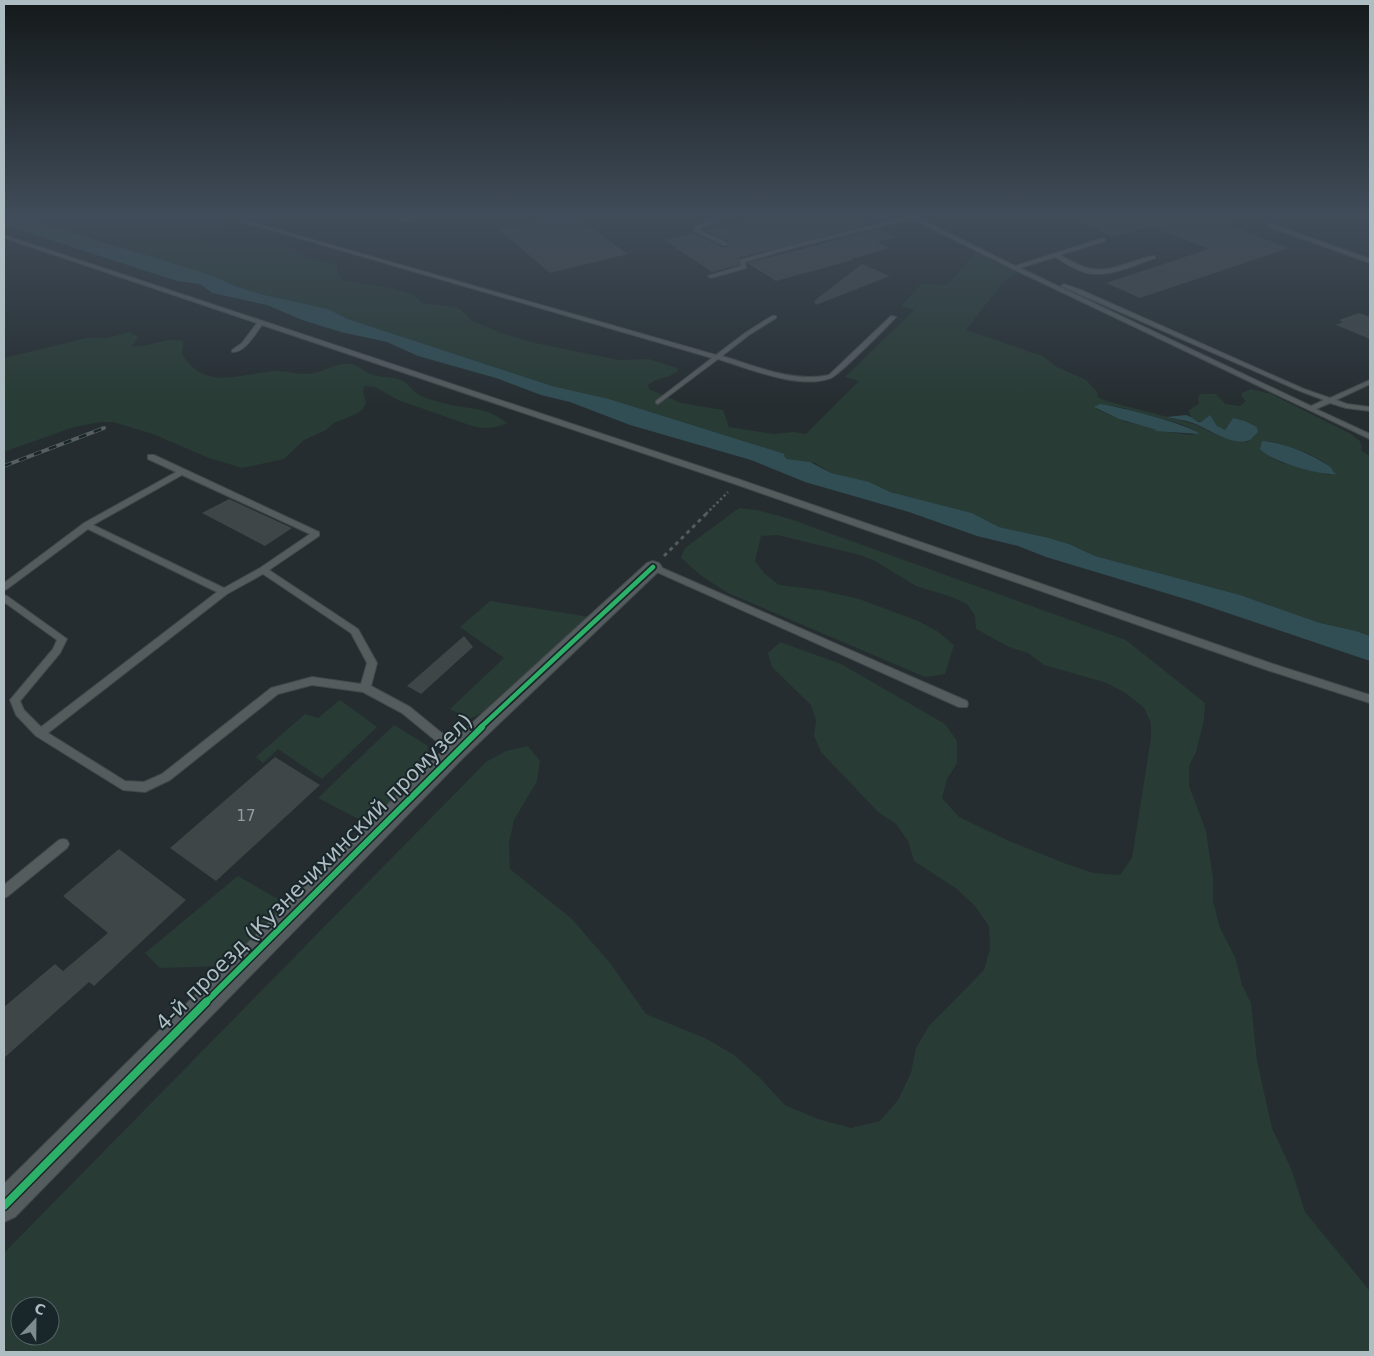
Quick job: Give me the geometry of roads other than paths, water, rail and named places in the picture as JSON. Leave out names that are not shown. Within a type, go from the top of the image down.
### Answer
[{"type":"street","name":"4-й проезд (Кузнечихинский промузел)","points":[[4,1206],[456,751],[653,567]]},
{"type":"lane","points":[[136,280],[738,482],[1270,668],[1370,699]]},
{"type":"lane","points":[[449,280],[794,379],[815,380],[831,376],[893,317]]},
{"type":"lane","points":[[1040,280],[1370,438]]},
{"type":"lane","points":[[1041,280],[1079,291],[1302,390],[1346,406],[1370,409]]},
{"type":"lane","points":[[658,402],[747,334],[774,317]]},
{"type":"lane","points":[[234,351],[244,344],[261,322]]},
{"type":"lane","points":[[1310,409],[1370,382]]},
{"type":"lane","points":[[40,733],[224,592],[263,570],[316,534],[152,457]]},
{"type":"lane","points":[[4,587],[87,525],[183,472]]},
{"type":"lane","points":[[87,525],[224,592]]},
{"type":"lane","points":[[653,567],[963,704]]},
{"type":"lane","points":[[263,570],[355,631],[372,663],[365,688]]},
{"type":"lane","points":[[4,598],[62,639],[58,651],[15,700],[20,712],[40,733],[123,785],[145,787],[166,777],[275,691],[312,681],[365,688],[406,710],[456,751]]},
{"type":"lane","points":[[4,892],[63,844]]},
{"type":"water","points":[[175,280],[222,280],[260,294],[328,309],[348,319],[552,386],[609,399],[785,454],[784,456],[787,459],[810,462],[831,473],[869,482],[890,492],[972,513],[999,527],[1049,538],[1069,544],[1095,556],[1240,595],[1320,623],[1356,631],[1370,636],[1370,661],[1192,601],[1046,557],[1018,546],[977,536],[909,512],[805,482],[751,460],[630,425],[570,402],[541,395],[496,378],[418,356],[387,342],[341,332],[302,320],[267,305],[212,293],[200,284]]},
{"type":"water","points":[[1100,404],[1182,425],[1200,434],[1154,431],[1157,430],[1119,419],[1094,407]]},
{"type":"water","points":[[1186,415],[1200,422],[1210,415],[1217,426],[1225,430],[1233,418],[1257,427],[1258,432],[1250,440],[1236,441],[1193,423],[1166,417]]},
{"type":"water","points":[[1262,441],[1288,446],[1305,453],[1329,466],[1337,474],[1319,473],[1284,463],[1265,454],[1260,449]]},
{"type":"railway","points":[[4,466],[104,428]]}]
